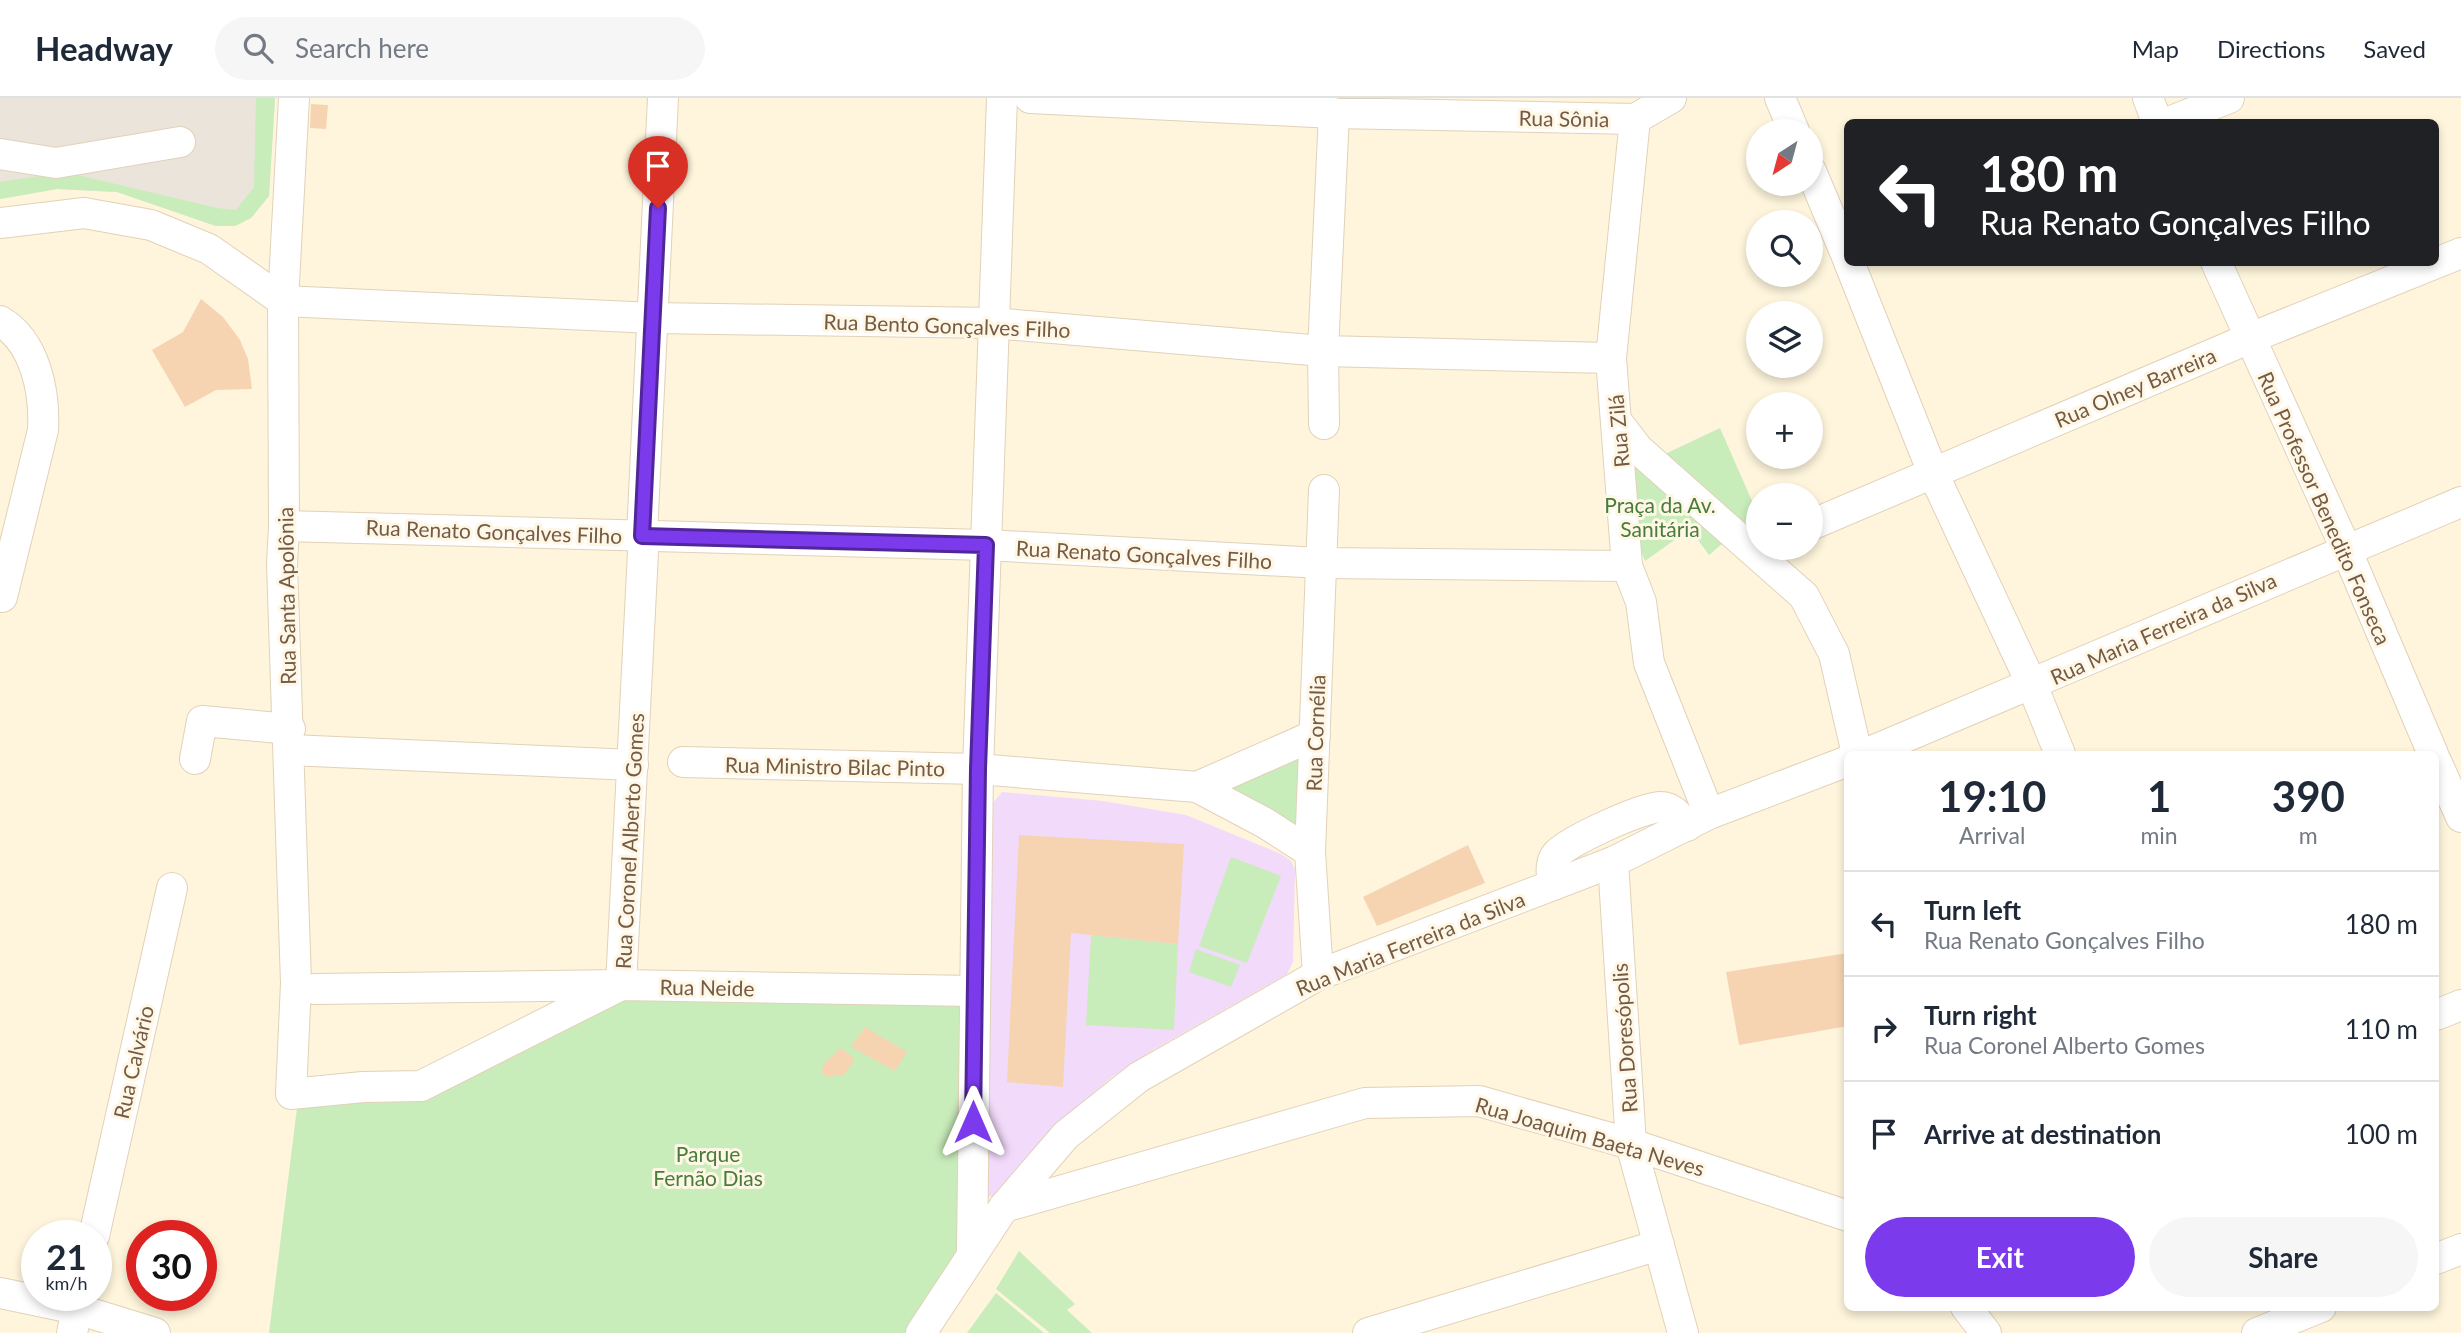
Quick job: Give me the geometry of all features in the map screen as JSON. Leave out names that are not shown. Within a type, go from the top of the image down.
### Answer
[{"type":"street","name":"Rua Santa Apolônia","points":[[291,1094],[296,983],[290,739],[282,564],[283,301],[294,98]]},
{"type":"street","name":"Rua Coronel Alberto Gomes","points":[[291,1094],[363,1087],[421,1086],[621,985],[663,98]]},
{"type":"street","points":[[972,1253],[978,769],[1002,98]]},
{"type":"street","name":"Rua Sônia","points":[[1030,98],[1334,113],[1636,119]]},
{"type":"street","points":[[1636,119],[1671,98]]},
{"type":"street","points":[[1780,98],[1789,119]]},
{"type":"street","points":[[2148,98],[2156,119]]},
{"type":"street","points":[[2177,119],[2230,98]]},
{"type":"street","points":[[1324,424],[1323,351],[1334,113]]},
{"type":"street","name":"Rua Zilá","points":[[1636,119],[1611,358],[1627,566],[1641,602],[1649,663],[1698,820]]},
{"type":"street","points":[[0,154],[56,163],[180,142]]},
{"type":"street","points":[[1822,196],[1844,249]]},
{"type":"street","points":[[0,223],[84,213],[151,225],[209,249],[283,301]]},
{"type":"street","name":"Rua Olney Barreira","points":[[2439,262],[2461,253]]},
{"type":"street","points":[[1851,266],[1933,473],[2032,685],[2059,751]]},
{"type":"street","name":"Rua Professor Benedito Fonseca","points":[[2218,266],[2248,339],[2346,549],[2432,751]]},
{"type":"street","name":"Rua Olney Barreira","points":[[1823,520],[2248,339],[2429,266]]},
{"type":"street","name":"Rua Bento Gonçalves Filho","points":[[283,301],[653,318],[993,323],[1323,351],[1611,358]]},
{"type":"street","points":[[0,321],[20,341],[42,384],[45,406],[43,430],[2,597]]},
{"type":"street","points":[[1618,423],[1638,449],[1746,540]]},
{"type":"street","name":"Rua Cornélia","points":[[1318,975],[1310,852],[1324,491]]},
{"type":"street","name":"Rua Maria Ferreira da Silva","points":[[1872,751],[2461,502]]},
{"type":"street","name":"Rua Renato Gonçalves Filho","points":[[284,526],[643,544],[986,545],[1321,563],[1627,566]]},
{"type":"street","points":[[1768,560],[1791,582],[1814,612],[1841,675],[1856,751]]},
{"type":"street","points":[[195,759],[202,720],[290,739],[633,765]]},
{"type":"street","name":"Rua Ministro Bilac Pinto","points":[[1197,787],[1315,735]]},
{"type":"street","points":[[2439,761],[2461,753]]},
{"type":"street","name":"Rua Ministro Bilac Pinto","points":[[683,762],[978,769],[1197,787],[1265,823],[1310,852]]},
{"type":"street","name":"Rua Maria Ferreira da Silva","points":[[921,1333],[1004,1207],[1066,1135],[1101,1104],[1139,1077],[1318,975],[1613,862],[1698,820],[1844,763]]},
{"type":"street","points":[[2439,769],[2461,817]]},
{"type":"street","points":[[1553,886],[1551,865],[1556,855],[1570,844],[1647,809],[1663,807],[1698,820]]},
{"type":"street","name":"Rua Doresópolis","points":[[1613,862],[1631,1144],[1683,1333]]},
{"type":"street","name":"Rua Calvário","points":[[97,1220],[172,888]]},
{"type":"street","name":"Rua Neide","points":[[315,989],[621,985],[974,991]]},
{"type":"street","points":[[2439,1014],[2461,1005]]},
{"type":"street","name":"Rua Joaquim Baeta Neves","points":[[1004,1207],[1365,1102],[1479,1101],[1631,1144],[1844,1215]]},
{"type":"street","points":[[1368,1333],[1659,1245]]},
{"type":"street","points":[[2439,1258],[2461,1249]]},
{"type":"street","points":[[0,1293],[155,1333]]},
{"type":"street","points":[[1969,1311],[1986,1333]]},
{"type":"street","points":[[2257,1333],[2303,1316]]},
{"type":"shaded area","points":[[0,98],[275,98],[269,196],[251,218],[235,226],[216,226],[117,192],[57,189],[0,199]]},
{"type":"shaded area","points":[[1002,792],[1103,801],[1186,815],[1281,854],[1291,861],[1295,870],[1293,962],[1287,974],[1153,1050],[1112,1077],[1050,1131],[993,1196],[984,1197],[979,1157],[993,803]]},
{"type":"green space","points":[[256,98],[275,98],[269,196],[251,218],[235,226],[216,226],[117,192],[57,189],[0,199],[0,182],[65,172],[217,208],[236,210],[254,187]]},
{"type":"green space","name":"Praça da Av. Sanitária","points":[[1720,428],[1746,487],[1746,522],[1723,508],[1665,454]]},
{"type":"green space","name":"Praça da Av. Sanitária","points":[[1636,454],[1729,538],[1709,555],[1690,529],[1645,561],[1637,540],[1628,466]]},
{"type":"green space","points":[[1299,754],[1301,829],[1214,791]]},
{"type":"green space","points":[[1231,857],[1281,876],[1247,963],[1199,946]]},
{"type":"green space","points":[[1091,935],[1178,944],[1174,1030],[1086,1025]]},
{"type":"green space","points":[[1196,949],[1240,965],[1231,987],[1189,972]]},
{"type":"green space","name":"Parque Fernão Dias","points":[[613,996],[960,1002],[961,1246],[912,1333],[269,1333],[298,1100],[411,1095]]},
{"type":"green space","points":[[1019,1251],[1075,1304],[1067,1310],[1092,1333],[1050,1333],[996,1289]]},
{"type":"green space","points":[[996,1293],[1044,1333],[967,1333]]},
{"type":"building","points":[[311,104],[328,105],[326,129],[310,128]]},
{"type":"building","points":[[201,299],[223,317],[240,340],[248,359],[252,389],[216,390],[185,407],[152,350],[183,332]]},
{"type":"building","points":[[1019,835],[1184,844],[1178,944],[1071,933],[1063,1087],[1007,1082]]},
{"type":"building","points":[[1468,845],[1485,883],[1377,926],[1363,897]]},
{"type":"building","points":[[1844,954],[1844,1027],[1739,1045],[1726,972]]},
{"type":"building","points":[[865,1027],[907,1052],[895,1071],[851,1047]]},
{"type":"building","points":[[841,1048],[855,1059],[844,1075],[828,1077],[821,1072],[825,1062]]},
{"type":"route","points":[[658,208],[642,536],[986,545],[978,769],[973,1122]]}]
